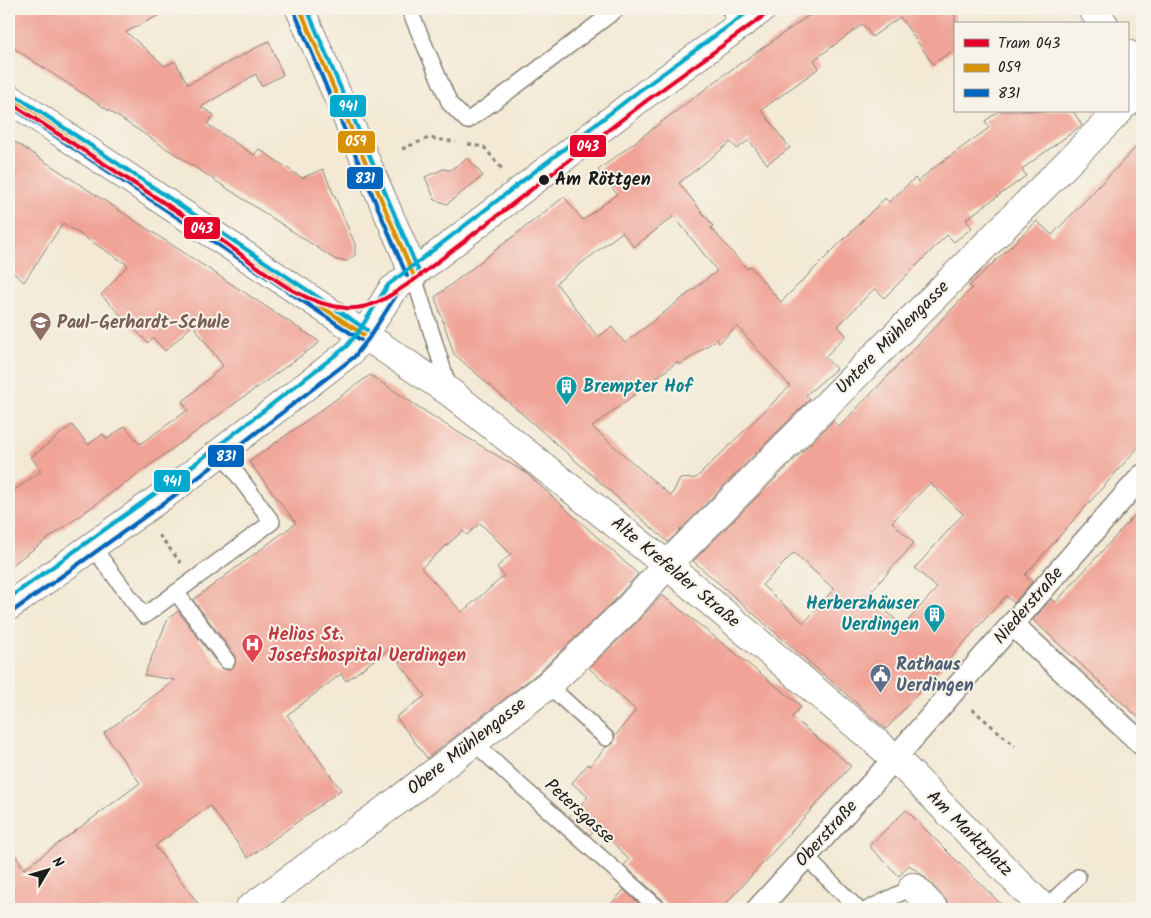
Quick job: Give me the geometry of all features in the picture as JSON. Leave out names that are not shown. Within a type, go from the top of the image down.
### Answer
[{"type":"street","points":[[300,9],[413,274]]},
{"type":"street","points":[[9,606],[221,452],[350,352],[392,290],[642,96],[734,17],[762,9]]},
{"type":"street","points":[[1092,9],[1102,22]]},
{"type":"street","points":[[1128,55],[1142,72]]},
{"type":"street","points":[[1128,102],[1142,85]]},
{"type":"street","name":"Alte Krefelder Straße","points":[[9,98],[451,393],[667,565],[895,758]]},
{"type":"street","name":"Untere Mühlengasse","points":[[667,565],[1118,112]]},
{"type":"street","name":"Niederstraße","points":[[895,758],[1142,476]]},
{"type":"street","name":"Obere Mühlengasse","points":[[249,909],[548,685],[625,612],[667,565]]},
{"type":"street","points":[[1013,625],[1142,744]]},
{"type":"street","name":"Oberstraße","points":[[758,909],[895,758]]},
{"type":"street","name":"Am Marktplatz","points":[[895,758],[1044,909]]},
{"type":"street","points":[[913,887],[934,909]]},
{"type":"lane","points":[[409,9],[450,104],[467,121],[617,9]]},
{"type":"lane","points":[[413,274],[451,393]]},
{"type":"lane","points":[[92,546],[144,616],[272,522],[221,452]]},
{"type":"lane","points":[[176,592],[227,661]]},
{"type":"lane","points":[[548,685],[606,738]]},
{"type":"lane","name":"Petersgasse","points":[[476,740],[484,752],[505,772],[659,909]]},
{"type":"lane","points":[[806,857],[858,909]]},
{"type":"lane","points":[[1044,909],[1078,877]]},
{"type":"lane","points":[[868,909],[913,887]]},
{"type":"path","points":[[402,149],[429,138]]},
{"type":"path","points":[[484,147],[502,170]]},
{"type":"path","points":[[141,511],[193,580]]},
{"type":"path","points":[[952,693],[1015,746]]},
{"type":"building","points":[[9,9],[171,9],[126,32],[165,66],[175,61],[188,84],[269,41],[283,75],[261,86],[256,74],[201,107],[214,115],[207,124],[254,155],[259,149],[302,178],[323,169],[355,244],[355,255],[347,261],[336,260],[9,45]]},
{"type":"building","points":[[818,9],[955,9],[954,50],[933,64],[900,17],[872,37],[863,24],[814,60],[819,68],[761,110],[790,148],[767,164],[749,140],[737,149],[731,142],[679,183],[713,226],[711,228],[747,269],[750,266],[781,302],[885,198],[889,202],[915,178],[918,182],[932,169],[989,128],[985,121],[998,112],[1074,112],[1082,125],[1022,169],[1026,176],[966,219],[972,228],[954,242],[947,235],[884,298],[875,288],[838,326],[846,335],[825,357],[836,369],[806,395],[810,399],[668,542],[454,354],[435,297],[564,197],[583,220],[617,194],[598,170],[728,72]],"holes":[[[674,216],[717,271],[625,343],[612,327],[598,337],[556,283],[622,232],[634,247]],[[737,326],[790,386],[696,478],[680,479],[671,496],[592,427],[677,362],[680,365],[717,339],[719,343]]]},
{"type":"building","points":[[9,138],[320,342],[9,567],[9,494],[41,471],[31,457],[72,425],[88,445],[103,434],[107,439],[125,426],[140,444],[188,410],[182,402],[223,366],[193,325],[165,351],[153,338],[148,343],[101,295],[128,265],[63,223],[24,282],[9,269]]},
{"type":"building","points":[[1142,141],[1142,443],[1025,575],[1032,582],[1014,603],[1006,596],[886,729],[693,561],[833,421],[839,427],[972,288],[969,286],[1037,221],[1052,235]],"holes":[[[930,483],[963,514],[915,568],[937,588],[903,626],[868,595],[914,543],[892,522]],[[794,553],[834,589],[804,623],[762,585]]]},
{"type":"building","points":[[468,158],[483,176],[447,204],[435,200],[425,177],[443,169],[450,170]]},
{"type":"building","points":[[370,375],[443,423],[526,473],[638,574],[614,601],[538,673],[427,758],[396,717],[425,696],[389,649],[346,681],[341,674],[287,715],[341,790],[248,858],[210,806],[155,846],[202,909],[9,909],[9,845],[24,869],[140,783],[104,733],[175,680],[144,675],[168,619],[178,611],[220,667],[228,670],[235,665],[235,655],[193,600],[296,523],[249,462]],"holes":[[[480,523],[511,554],[497,567],[504,576],[462,612],[421,568],[463,531],[467,535]]]},
{"type":"building","points":[[1142,507],[1142,721],[1033,620],[1051,599],[1055,603]]},
{"type":"building","points":[[662,595],[801,706],[792,717],[851,766],[721,909],[668,909],[665,902],[624,865],[629,860],[598,826],[590,835],[569,816],[588,797],[572,783],[588,764],[590,766],[606,747],[613,744],[615,736],[636,710],[589,668]]},
{"type":"building","points":[[906,810],[1006,909],[954,909],[924,876],[909,865],[899,876],[869,846]]},
{"type":"building","points":[[624,890],[645,909],[606,909]]},
{"type":"tram line","name":"043","points":[[9,102],[215,236],[276,280],[310,299],[327,305],[356,308],[374,304],[414,280],[646,101],[773,9]]},
{"type":"transit line","name":"059","points":[[300,9],[413,274]]},
{"type":"transit line","name":"941","points":[[307,9],[419,272]]},
{"type":"transit line","name":"941","points":[[9,598],[174,480],[346,347],[359,331],[388,285],[639,91],[752,9]]},
{"type":"transit line","name":"831","points":[[294,11],[407,276]]},
{"type":"transit line","name":"941","points":[[12,93],[367,330]]},
{"type":"transit line","name":"059","points":[[9,98],[364,335]]},
{"type":"transit line","name":"831","points":[[9,105],[361,340]]},
{"type":"transit line","name":"831","points":[[13,611],[182,490],[354,357],[369,338],[397,294],[417,279]]},
{"type":"place","name":"Am Röttgen","points":[[544,180]]},
{"type":"place","name":"Paul-Gerhardt-Schule","points":[[41,342]]},
{"type":"place","name":"Brempter Hof","points":[[567,406]]},
{"type":"place","name":"Herberzhäuser Uerdingen","points":[[935,633]]},
{"type":"place","name":"Helios St. Josefshospital Uerdingen","points":[[252,664]]},
{"type":"place","name":"Rathaus Uerdingen","points":[[880,694]]}]
